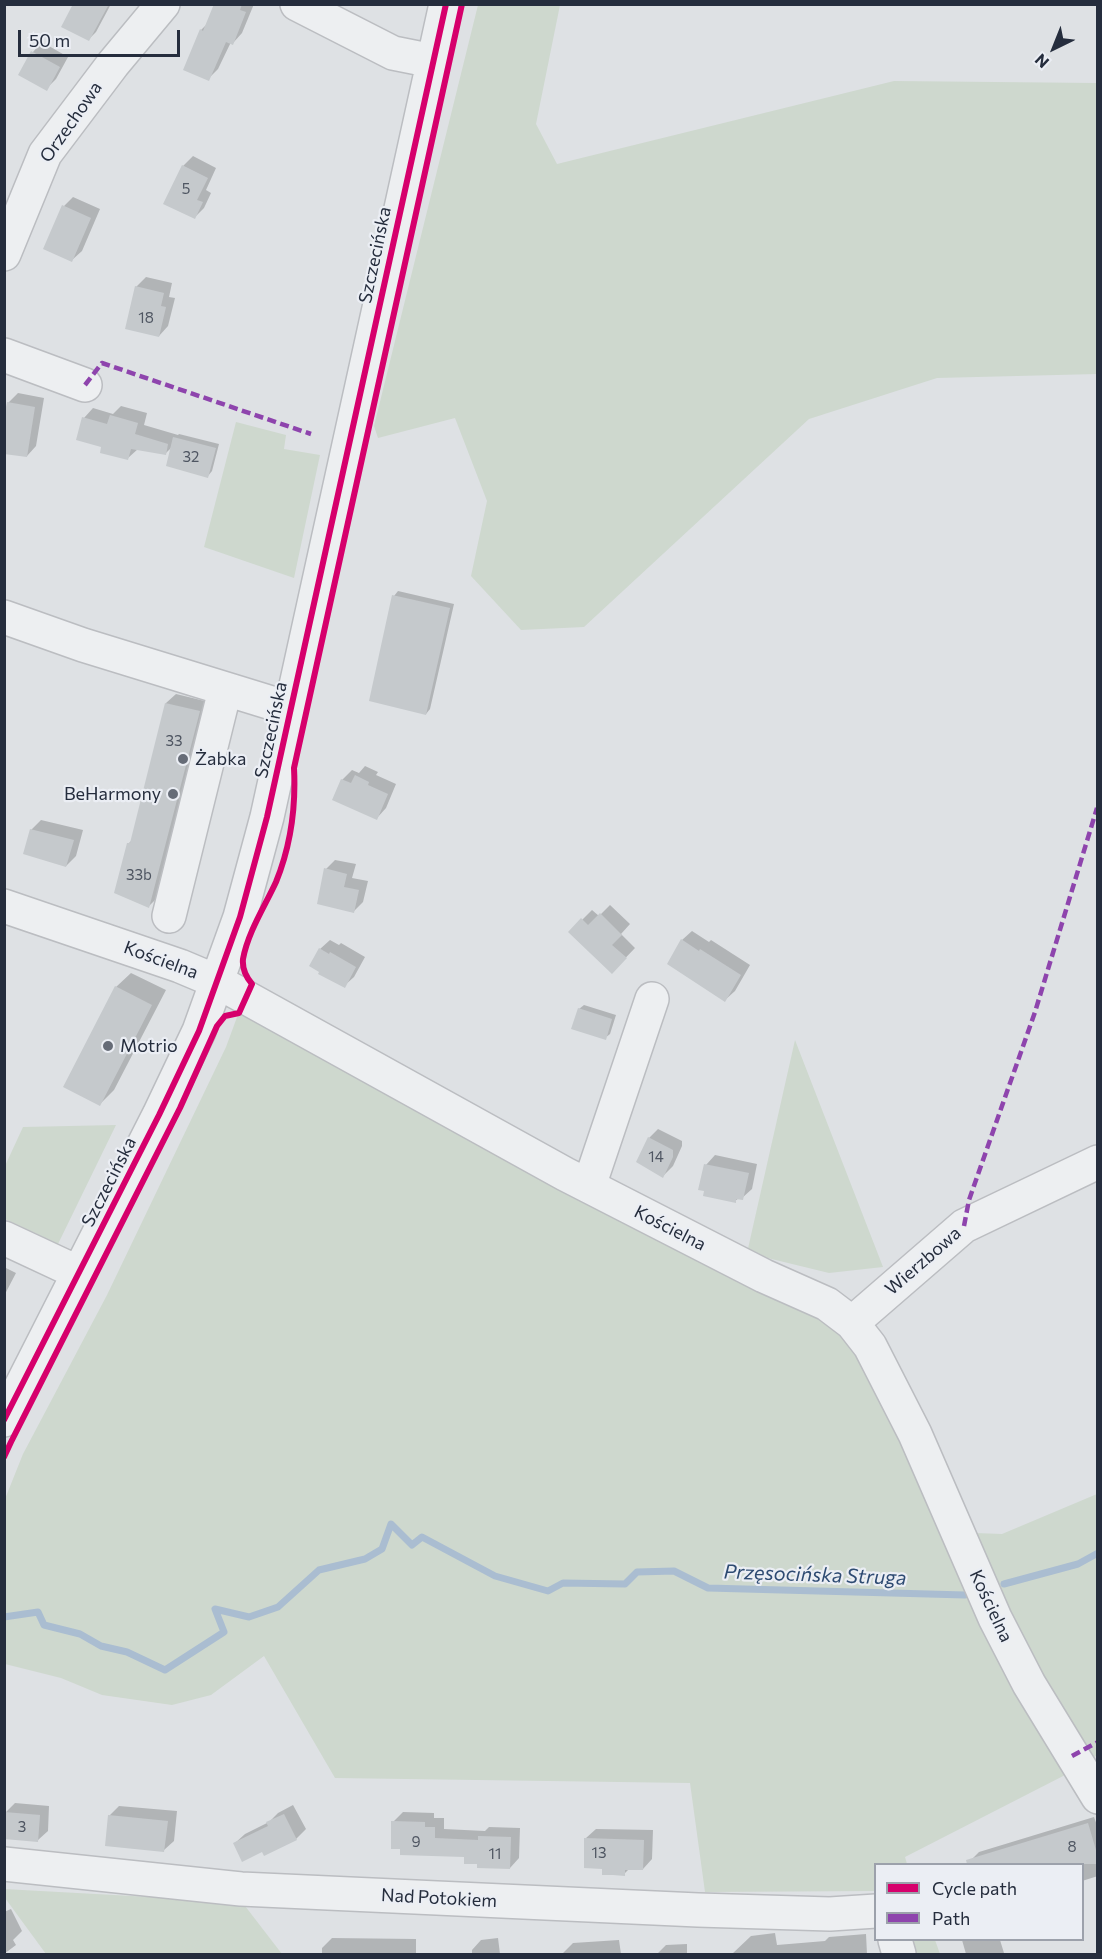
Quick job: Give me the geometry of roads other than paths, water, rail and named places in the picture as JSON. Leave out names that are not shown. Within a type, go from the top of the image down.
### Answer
[{"type":"street","name":"Orzechowa","points":[[4,254],[45,154],[113,64],[163,4]]},
{"type":"street","points":[[297,4],[393,53],[433,62]]},
{"type":"street","name":"Szczecińska","points":[[4,1420],[173,1088],[218,982],[240,917],[260,848],[446,4]]},
{"type":"street","points":[[4,355],[85,385]]},
{"type":"street","points":[[4,617],[83,645],[291,709]]},
{"type":"street","points":[[169,916],[225,690]]},
{"type":"street","name":"Kościelna","points":[[4,906],[170,962],[218,982],[589,1186],[764,1276],[826,1304],[852,1323],[870,1346],[915,1434],[995,1618],[1029,1684],[1098,1797]]},
{"type":"street","points":[[589,1186],[652,999]]},
{"type":"street","name":"Wierzbowa","points":[[852,1323],[964,1226],[1098,1162]]},
{"type":"street","points":[[4,1238],[79,1273]]},
{"type":"street","name":"Nad Potokiem","points":[[4,1864],[241,1889],[698,1910],[830,1914],[874,1911]]},
{"type":"waterway","name":"Przęsocińska Struga","points":[[4,1617],[38,1612],[44,1625],[80,1634],[101,1646],[127,1652],[165,1670],[224,1632],[215,1609],[249,1617],[278,1607],[319,1570],[365,1559],[382,1549],[391,1524],[412,1545],[422,1537],[495,1576],[548,1591],[563,1583],[625,1584],[637,1572],[674,1571],[708,1588],[965,1595]]},
{"type":"waterway","name":"Przęsocińska Struga","points":[[1004,1584],[1078,1564],[1098,1553]]},
{"type":"place","name":"Żabka","points":[[183,759]]},
{"type":"place","name":"BeHarmony","points":[[173,794]]},
{"type":"place","name":"Motrio","points":[[108,1046]]}]
